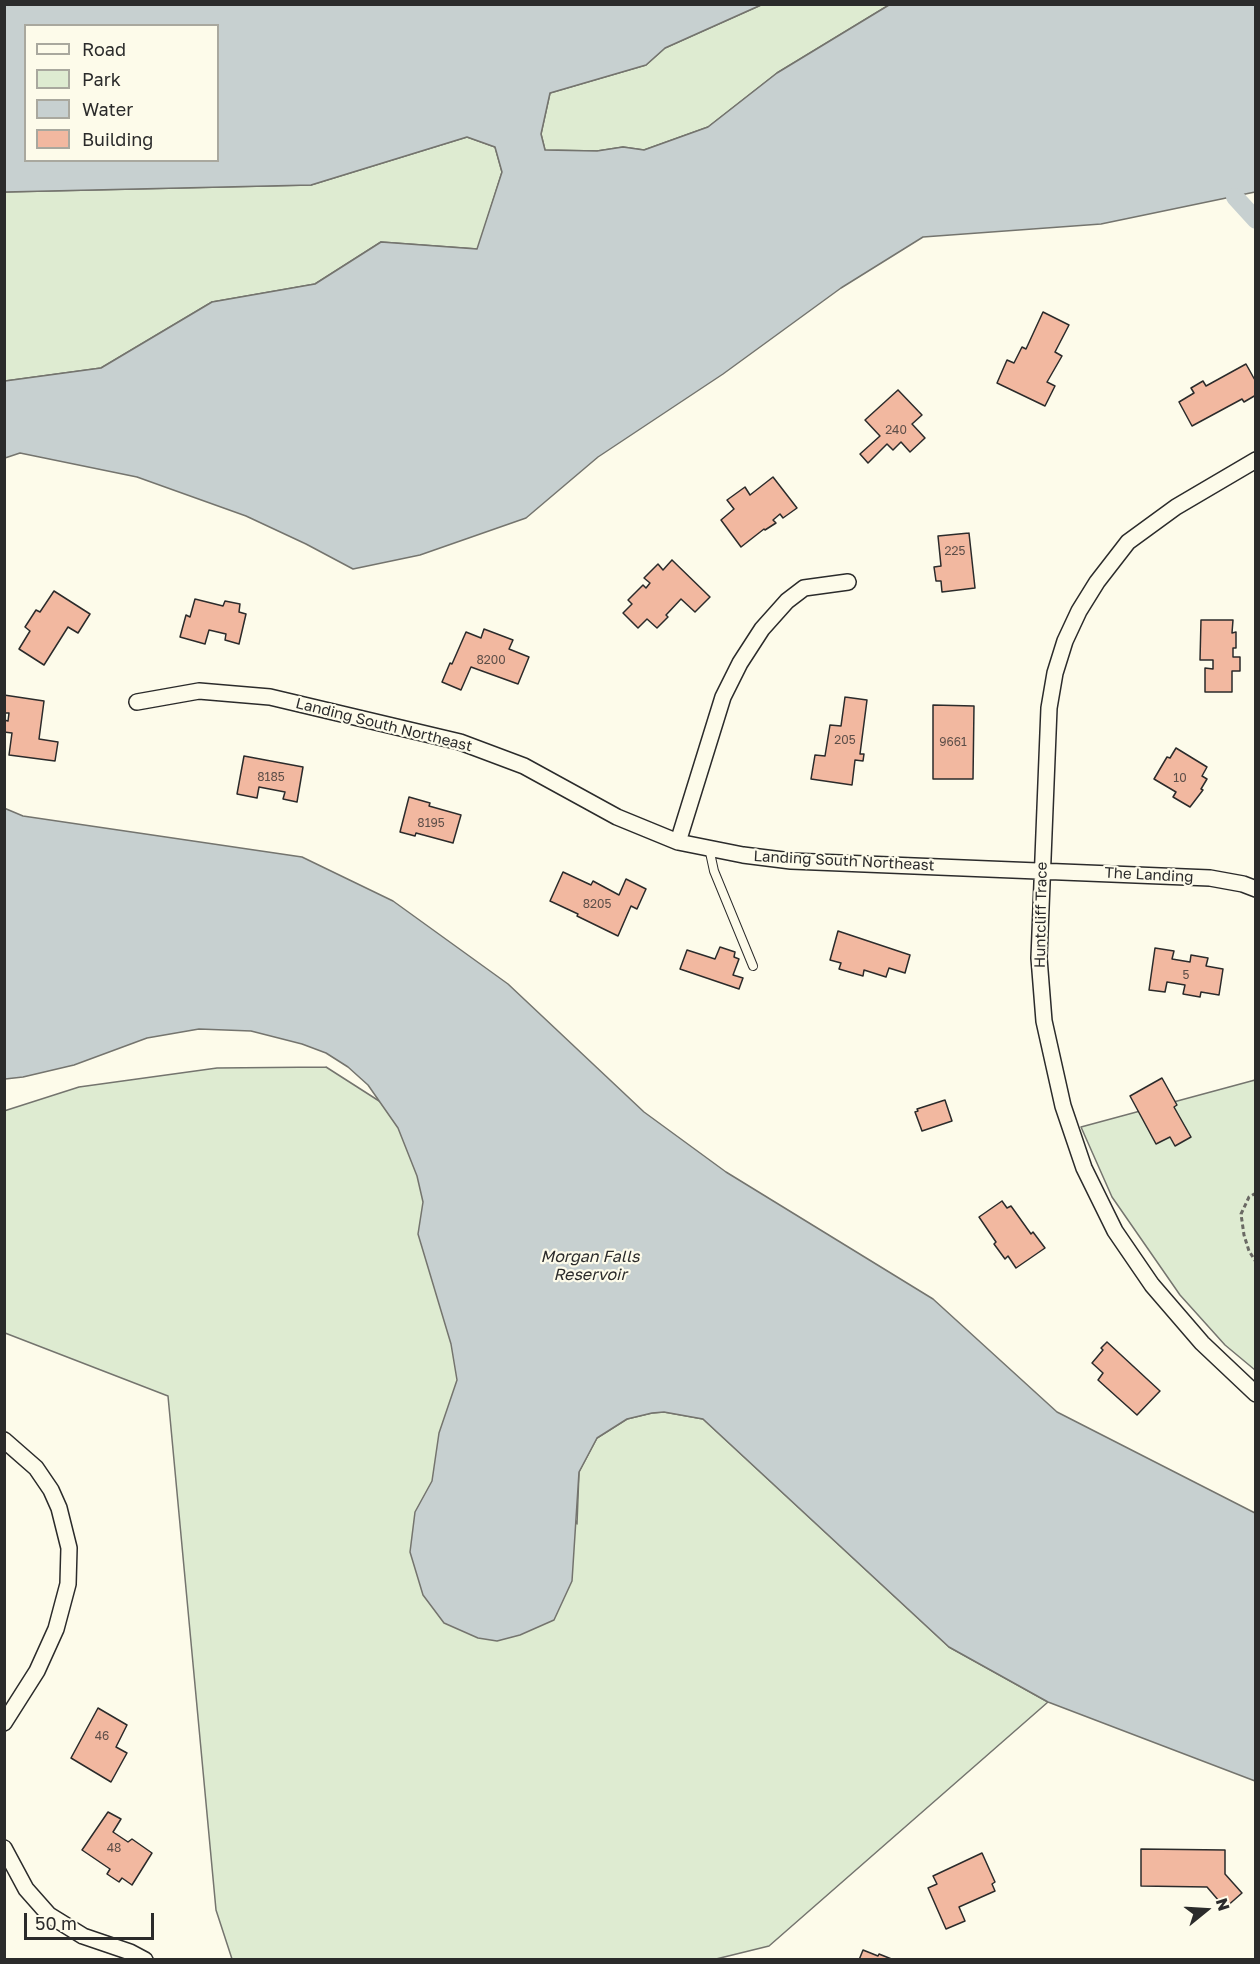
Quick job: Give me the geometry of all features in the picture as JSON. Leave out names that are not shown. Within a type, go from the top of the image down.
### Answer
[{"type":"street","name":"Huntcliff Trace","points":[[1256,460],[1176,507],[1128,542],[1097,582],[1079,611],[1062,649],[1049,708],[1039,958],[1044,1021],[1063,1106],[1084,1168],[1115,1231],[1152,1285],[1202,1342],[1256,1394]]},
{"type":"street","points":[[678,842],[723,697],[740,663],[762,629],[788,601],[804,588],[848,582]]},
{"type":"street","name":"Landing South Northeast","points":[[137,702],[199,691],[270,697],[460,742],[524,766],[617,817],[678,842],[743,855],[791,861],[1041,870]]},
{"type":"street","name":"The Landing","points":[[1041,870],[1210,878],[1243,884],[1256,889]]},
{"type":"street","points":[[4,1440],[36,1468],[51,1490],[59,1508],[69,1548],[68,1584],[56,1629],[37,1671],[4,1724]]},
{"type":"street","points":[[4,1848],[26,1889],[49,1915],[83,1936],[145,1959]]},
{"type":"lane","points":[[709,848],[714,871],[753,966]]},
{"type":"path","points":[[1256,1193],[1250,1197],[1241,1214],[1249,1251],[1256,1262]]},
{"type":"green space","points":[[761,5],[889,5],[777,73],[708,127],[644,150],[623,147],[597,151],[545,150],[541,134],[550,93],[646,65],[665,48]]},
{"type":"green space","points":[[467,137],[495,147],[502,172],[478,249],[381,242],[315,284],[212,302],[101,368],[5,381],[4,192],[311,185]]},
{"type":"green space","points":[[326,1067],[401,1115],[577,1524],[579,1472],[597,1438],[627,1419],[652,1413],[664,1412],[703,1419],[949,1647],[1048,1702],[769,1946],[712,1960],[232,1959],[216,1910],[168,1396],[5,1333],[4,1111],[79,1087],[217,1068]]},
{"type":"green space","points":[[1255,1080],[1255,1370],[1225,1345],[1180,1295],[1112,1197],[1081,1127]]},
{"type":"water","points":[[5,4],[761,5],[665,48],[646,65],[550,93],[541,134],[545,150],[597,151],[623,147],[644,150],[708,127],[777,73],[889,5],[1255,5],[1255,192],[1101,224],[923,237],[841,288],[723,374],[598,457],[526,518],[420,555],[353,569],[246,516],[137,477],[20,453],[5,458],[5,381],[101,368],[212,302],[315,284],[381,242],[477,249],[502,172],[495,147],[467,137],[311,185],[5,192]]},
{"type":"water","name":"Morgan Falls Reservoir","points":[[4,808],[23,816],[302,857],[393,901],[508,984],[644,1112],[726,1172],[933,1299],[1057,1412],[1255,1513],[1255,1781],[1048,1702],[949,1647],[703,1419],[664,1412],[652,1413],[627,1419],[597,1438],[579,1472],[572,1581],[554,1620],[520,1635],[497,1641],[478,1638],[444,1623],[423,1595],[410,1552],[415,1512],[432,1481],[439,1433],[457,1380],[451,1344],[418,1234],[423,1202],[417,1176],[398,1128],[368,1085],[348,1067],[326,1053],[302,1044],[251,1031],[199,1029],[147,1038],[74,1065],[5,1079]]},
{"type":"building","points":[[1043,312],[1069,325],[1055,352],[1062,356],[1047,382],[1055,386],[1045,406],[997,383],[1007,360],[1014,363],[1022,347],[1026,349]]},
{"type":"building","points":[[1246,364],[1256,382],[1256,395],[1244,402],[1242,399],[1192,426],[1179,402],[1194,393],[1191,388],[1203,381],[1206,386]]},
{"type":"building","points":[[898,390],[922,415],[912,424],[925,438],[910,452],[901,442],[893,450],[887,444],[868,463],[860,454],[880,436],[865,420]]},
{"type":"building","points":[[773,477],[797,508],[783,518],[780,514],[773,520],[776,523],[764,529],[741,547],[721,520],[734,509],[727,500],[745,487],[750,495]]},
{"type":"building","points":[[969,533],[975,588],[942,592],[941,581],[936,581],[934,567],[941,566],[938,536]]},
{"type":"building","points":[[672,560],[710,597],[695,612],[681,599],[657,628],[647,619],[638,628],[623,613],[632,604],[628,600],[643,585],[646,588],[650,583],[644,578],[658,564],[663,570]]},
{"type":"building","points":[[54,591],[90,614],[78,633],[68,627],[44,665],[19,649],[30,631],[25,627],[36,610],[40,612]]},
{"type":"building","points":[[195,599],[223,606],[225,601],[240,604],[239,612],[246,614],[239,644],[225,640],[226,634],[209,630],[205,644],[180,637],[186,615],[190,617]]},
{"type":"building","points":[[1201,620],[1233,620],[1232,633],[1236,632],[1236,648],[1233,648],[1233,657],[1240,657],[1240,671],[1232,671],[1232,692],[1205,692],[1205,668],[1213,669],[1213,660],[1200,660]]},
{"type":"building","points":[[484,629],[513,640],[509,649],[529,657],[518,684],[471,667],[461,690],[442,682],[466,632],[481,638]]},
{"type":"building","points":[[4,695],[44,701],[39,739],[58,742],[55,761],[9,755],[12,733],[4,732],[4,720],[8,721],[9,713],[4,713]]},
{"type":"building","points":[[845,697],[867,700],[860,754],[864,754],[863,761],[855,760],[852,785],[811,779],[815,755],[825,756],[830,725],[841,726]]},
{"type":"building","points":[[933,705],[974,706],[973,779],[933,779]]},
{"type":"building","points":[[1176,748],[1207,767],[1202,776],[1207,779],[1201,789],[1203,790],[1190,807],[1173,797],[1176,792],[1154,779],[1167,757],[1170,758]]},
{"type":"building","points":[[244,756],[303,767],[297,802],[283,799],[285,792],[259,787],[257,798],[237,794]]},
{"type":"building","points":[[409,797],[430,803],[429,806],[461,815],[453,843],[416,833],[415,836],[400,832]]},
{"type":"building","points":[[563,872],[591,885],[593,881],[619,895],[626,879],[646,889],[637,909],[631,906],[618,936],[550,901]]},
{"type":"building","points":[[838,931],[910,955],[905,973],[889,968],[886,977],[864,970],[863,976],[839,969],[841,963],[830,960]]},
{"type":"building","points":[[720,947],[735,952],[734,957],[739,959],[733,975],[743,978],[739,989],[680,969],[687,950],[715,959]]},
{"type":"building","points":[[1155,948],[1174,951],[1172,959],[1190,962],[1191,955],[1208,958],[1206,966],[1223,969],[1219,995],[1201,992],[1200,997],[1183,994],[1185,985],[1167,982],[1165,992],[1149,990]]},
{"type":"building","points":[[1162,1078],[1177,1105],[1174,1107],[1191,1137],[1175,1146],[1170,1137],[1156,1144],[1130,1096]]},
{"type":"building","points":[[945,1100],[952,1121],[922,1131],[915,1112],[918,1111],[917,1109]]},
{"type":"building","points":[[1002,1201],[1007,1208],[1011,1206],[1031,1234],[1033,1232],[1045,1248],[1016,1268],[1008,1256],[1005,1259],[994,1244],[996,1242],[979,1217]]},
{"type":"building","points":[[1107,1342],[1160,1391],[1137,1415],[1098,1380],[1103,1373],[1092,1363]]},
{"type":"building","points":[[98,1708],[127,1725],[116,1747],[127,1753],[111,1782],[71,1758]]},
{"type":"building","points":[[108,1812],[121,1819],[113,1832],[128,1842],[132,1839],[152,1853],[132,1885],[122,1878],[119,1882],[107,1874],[110,1869],[82,1850]]},
{"type":"building","points":[[1141,1849],[1225,1850],[1225,1874],[1242,1893],[1225,1908],[1207,1887],[1141,1886]]},
{"type":"building","points":[[982,1853],[995,1882],[992,1884],[995,1891],[959,1907],[965,1921],[946,1929],[928,1888],[937,1884],[933,1876]]},
{"type":"building","points":[[863,1950],[878,1956],[879,1954],[894,1960],[859,1960]]},
{"type":"waterway","points":[[1235,197],[1256,220]]}]
